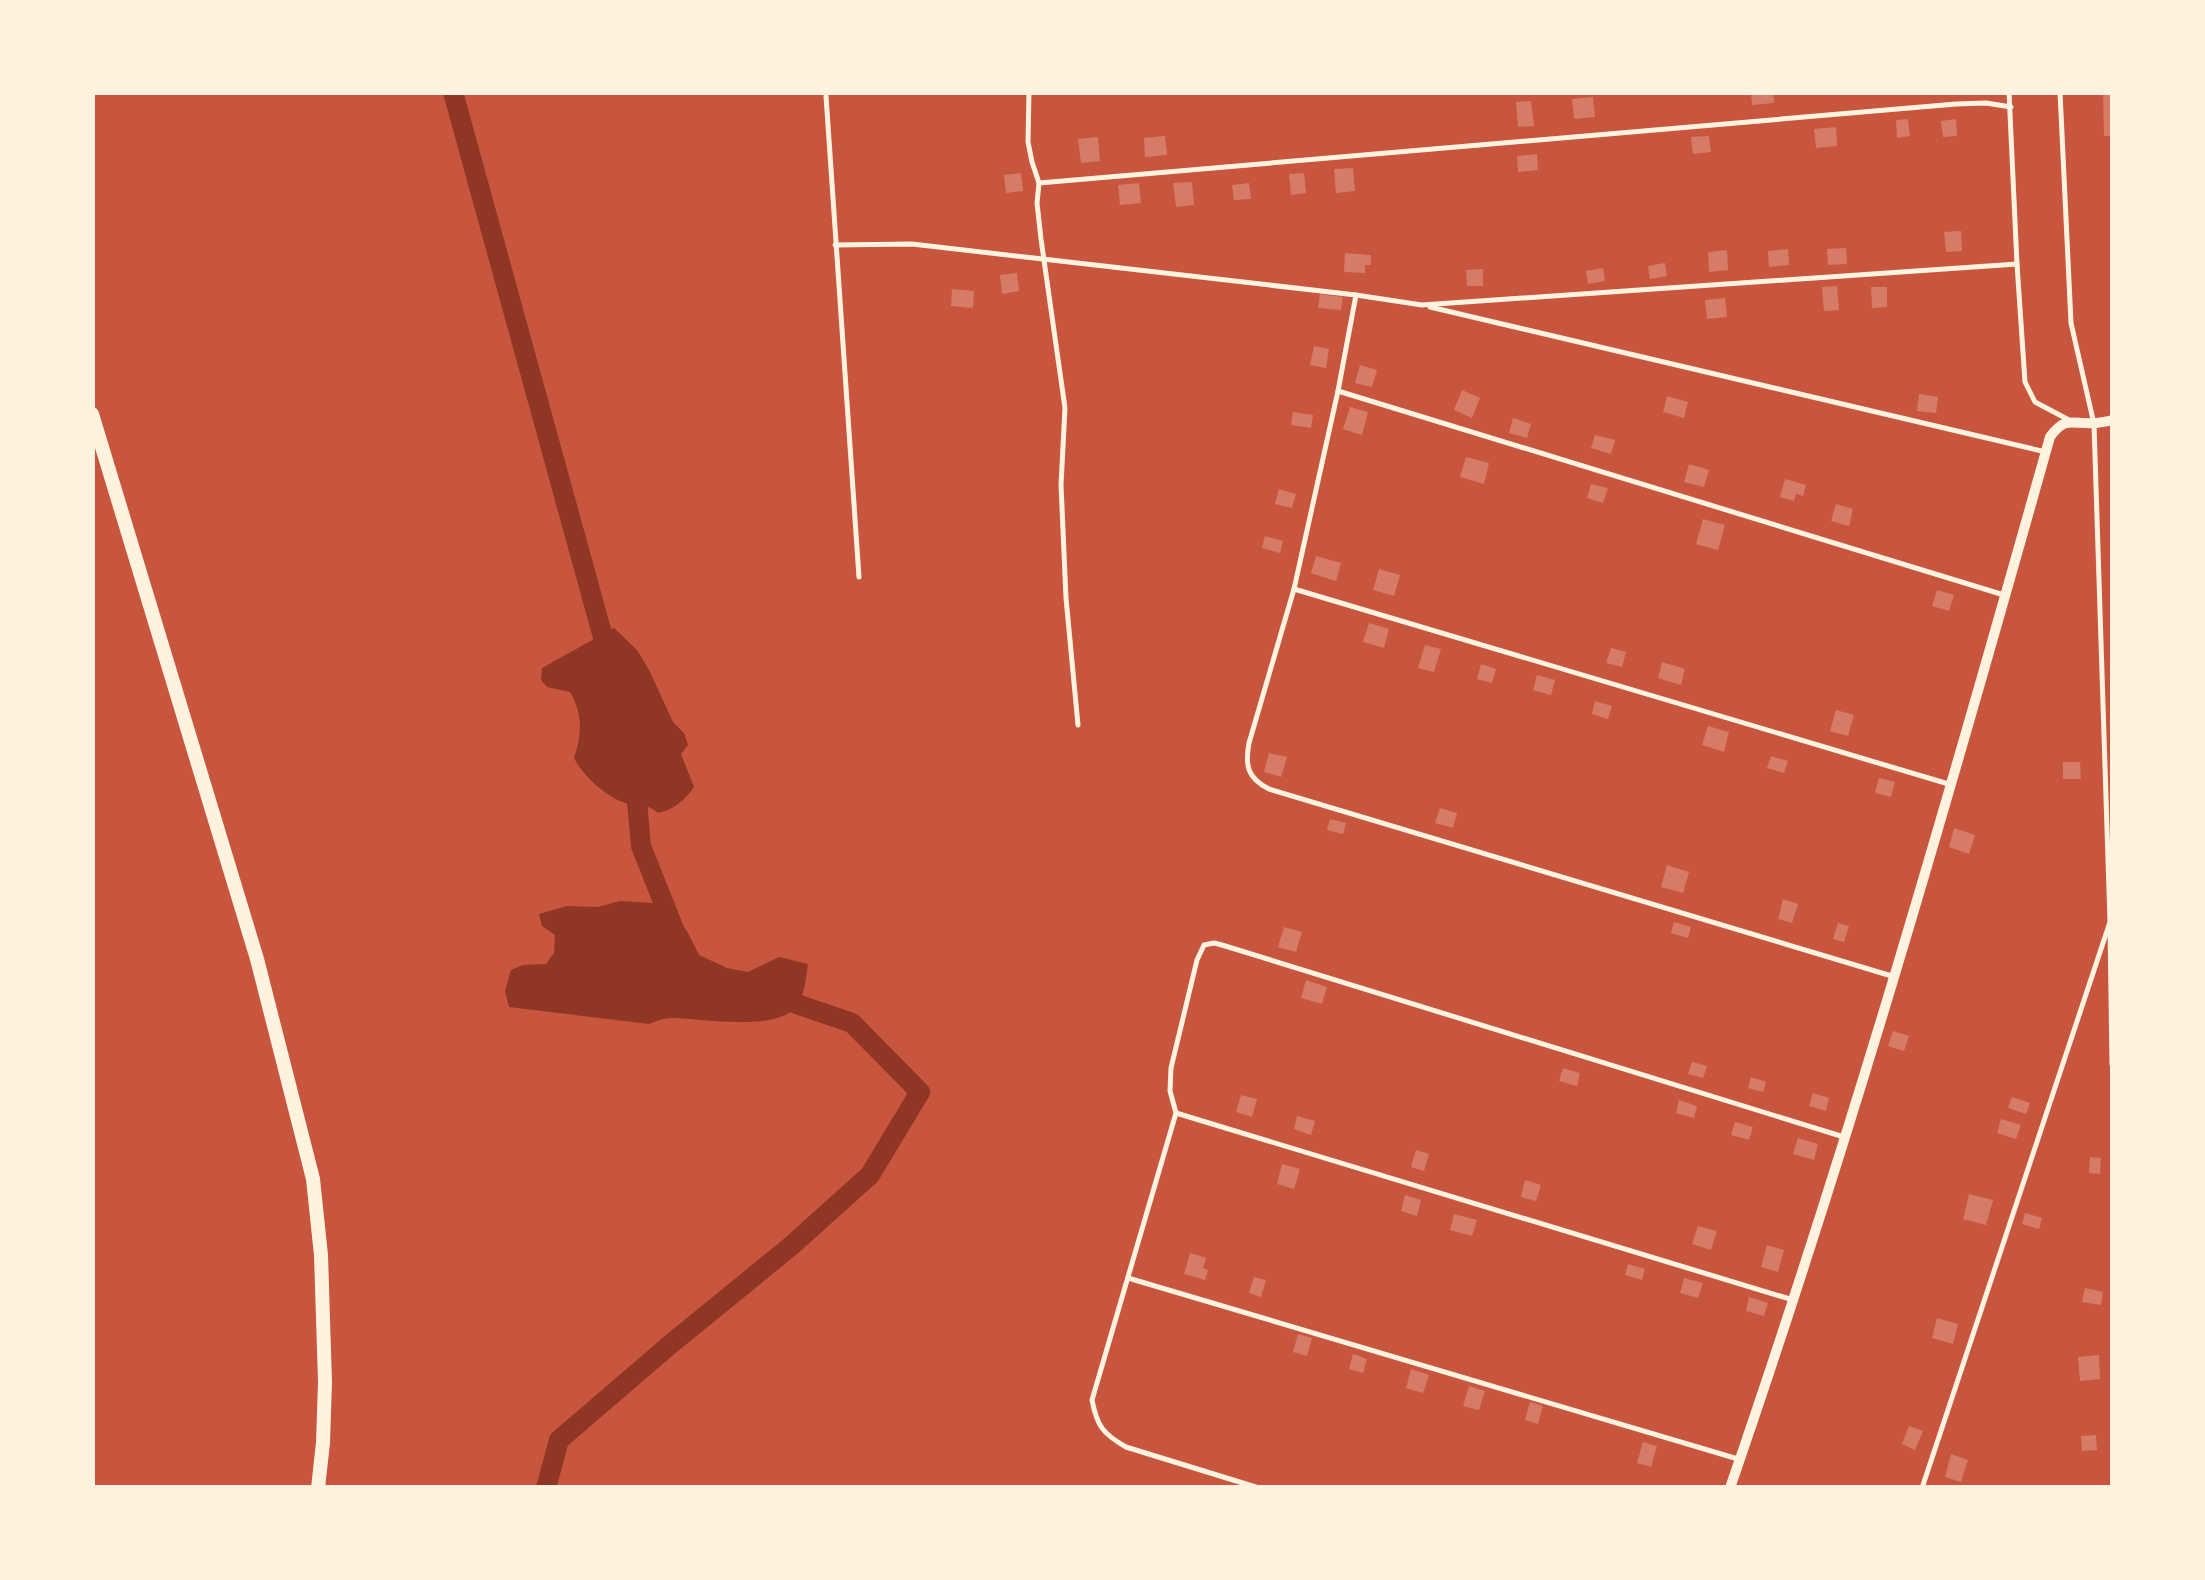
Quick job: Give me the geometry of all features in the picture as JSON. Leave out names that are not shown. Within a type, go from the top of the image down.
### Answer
[{"type":"main road","points":[[92,414],[257,959],[313,1180],[321,1255],[325,1382],[318,1488]]},
{"type":"street","points":[[1730,1488],[1895,977],[2050,437],[2059,425],[2072,421],[2094,424],[2112,420]]},
{"type":"lane","points":[[1028,92],[1028,142],[1039,182],[1043,258],[1065,408],[1062,485],[1066,598],[1078,725]]},
{"type":"lane","points":[[2010,92],[2016,264],[2026,382],[2034,402],[2072,421]]},
{"type":"lane","points":[[2060,92],[2072,323],[2094,424],[2112,1065]]},
{"type":"lane","points":[[826,96],[859,576]]},
{"type":"lane","points":[[1039,182],[1956,104],[2010,107]]},
{"type":"lane","points":[[835,245],[912,244],[1422,305],[2046,452]]},
{"type":"lane","points":[[1422,305],[2016,264]]},
{"type":"lane","points":[[1356,295],[1294,588],[1249,743],[1248,773],[1268,789],[1895,977]]},
{"type":"lane","points":[[1338,391],[2006,596]]},
{"type":"lane","points":[[1294,588],[1953,785]]},
{"type":"lane","points":[[1922,1488],[2110,922]]},
{"type":"lane","points":[[1259,1488],[1126,1448],[1108,1436],[1096,1420],[1092,1400],[1176,1113],[1170,1090],[1171,1068],[1204,945],[1214,943],[1844,1137]]},
{"type":"lane","points":[[1176,1113],[1792,1300]]},
{"type":"lane","points":[[1128,1278],[1740,1459]]},
{"type":"shaded area","points":[[614,628],[637,650],[688,745],[681,754],[694,787],[678,804],[658,813],[613,797],[584,772],[574,758],[580,724],[574,700],[570,692],[547,687],[541,680],[542,668]]},
{"type":"shaded area","points":[[620,901],[653,903],[667,911],[687,931],[699,955],[727,968],[748,972],[779,957],[808,964],[799,1003],[790,1013],[759,1021],[672,1018],[649,1024],[509,1007],[505,991],[511,970],[546,964],[554,953],[555,935],[542,926],[539,914],[567,906],[598,907]]},
{"type":"building","points":[[1751,92],[1773,92],[1774,103],[1752,105]]},
{"type":"building","points":[[2103,92],[2112,92],[2112,136],[2104,136]]},
{"type":"building","points":[[1593,97],[1595,117],[1574,119],[1572,99]]},
{"type":"building","points":[[1531,101],[1534,126],[1518,127],[1516,102]]},
{"type":"building","points":[[1908,119],[1910,136],[1897,138],[1896,120]]},
{"type":"building","points":[[1956,119],[1957,136],[1943,137],[1941,121]]},
{"type":"building","points":[[1836,127],[1837,146],[1816,148],[1814,129]]},
{"type":"building","points":[[1165,136],[1167,155],[1145,157],[1144,138]]},
{"type":"building","points":[[1709,136],[1711,152],[1693,154],[1691,137]]},
{"type":"building","points":[[1098,137],[1100,161],[1081,163],[1078,139]]},
{"type":"building","points":[[1537,154],[1538,170],[1518,172],[1517,156]]},
{"type":"building","points":[[1353,168],[1355,191],[1336,193],[1334,169]]},
{"type":"building","points":[[1021,173],[1023,191],[1006,193],[1004,175]]},
{"type":"building","points":[[1304,173],[1306,193],[1291,195],[1289,174]]},
{"type":"building","points":[[1192,182],[1194,205],[1176,207],[1173,183]]},
{"type":"building","points":[[1139,183],[1141,203],[1120,205],[1118,185]]},
{"type":"building","points":[[1249,183],[1251,199],[1234,200],[1232,185]]},
{"type":"building","points":[[1961,231],[1962,251],[1946,252],[1944,232]]},
{"type":"building","points":[[1846,248],[1847,264],[1828,265],[1827,249]]},
{"type":"building","points":[[1788,249],[1789,265],[1769,267],[1768,251]]},
{"type":"building","points":[[1727,250],[1728,270],[1709,272],[1708,252]]},
{"type":"building","points":[[1345,253],[1371,255],[1371,265],[1365,265],[1365,273],[1344,272]]},
{"type":"building","points":[[1665,263],[1667,276],[1650,279],[1648,266]]},
{"type":"building","points":[[1603,268],[1605,281],[1588,284],[1586,271]]},
{"type":"building","points":[[1483,269],[1483,286],[1467,286],[1466,270]]},
{"type":"building","points":[[1017,273],[1019,291],[1002,294],[1000,275]]},
{"type":"building","points":[[1837,286],[1839,310],[1824,311],[1822,287]]},
{"type":"building","points":[[1871,287],[1887,287],[1887,307],[1872,308]]},
{"type":"building","points":[[952,289],[974,291],[973,308],[951,306]]},
{"type":"building","points":[[1320,294],[1343,297],[1341,310],[1318,308]]},
{"type":"building","points":[[1725,298],[1727,317],[1707,319],[1705,300]]},
{"type":"building","points":[[1314,346],[1329,349],[1326,368],[1310,365]]},
{"type":"building","points":[[1360,365],[1377,370],[1372,387],[1355,383]]},
{"type":"building","points":[[1462,390],[1480,398],[1472,418],[1454,410]]},
{"type":"building","points":[[1919,394],[1938,397],[1936,413],[1917,411]]},
{"type":"building","points":[[1667,396],[1688,402],[1684,418],[1663,412]]},
{"type":"building","points":[[1350,407],[1368,412],[1362,435],[1343,429]]},
{"type":"building","points":[[1293,412],[1313,415],[1311,428],[1291,425]]},
{"type":"building","points":[[1513,418],[1531,424],[1527,438],[1509,433]]},
{"type":"building","points":[[1595,435],[1615,440],[1611,454],[1591,448]]},
{"type":"building","points":[[1466,457],[1489,463],[1484,484],[1460,477]]},
{"type":"building","points":[[1689,464],[1709,470],[1704,487],[1684,482]]},
{"type":"building","points":[[1785,479],[1806,485],[1803,496],[1796,494],[1794,501],[1780,497]]},
{"type":"building","points":[[1591,484],[1608,488],[1603,503],[1587,498]]},
{"type":"building","points":[[1279,489],[1296,494],[1292,508],[1275,504]]},
{"type":"building","points":[[1836,504],[1853,509],[1849,526],[1831,521]]},
{"type":"building","points":[[1703,519],[1725,525],[1718,550],[1696,544]]},
{"type":"building","points":[[1265,536],[1283,541],[1280,553],[1262,548]]},
{"type":"building","points":[[1316,556],[1341,563],[1336,581],[1311,573]]},
{"type":"building","points":[[1379,569],[1400,575],[1394,596],[1373,590]]},
{"type":"building","points":[[1937,590],[1954,595],[1949,611],[1932,606]]},
{"type":"building","points":[[1369,623],[1389,629],[1384,648],[1363,642]]},
{"type":"building","points":[[1425,645],[1441,649],[1434,672],[1418,668]]},
{"type":"building","points":[[1611,648],[1626,652],[1622,667],[1606,663]]},
{"type":"building","points":[[1662,662],[1685,669],[1681,685],[1658,678]]},
{"type":"building","points":[[1481,664],[1496,669],[1492,683],[1477,679]]},
{"type":"building","points":[[1537,675],[1555,680],[1551,695],[1533,690]]},
{"type":"building","points":[[1595,701],[1612,706],[1608,719],[1592,714]]},
{"type":"building","points":[[1836,710],[1854,715],[1848,736],[1830,731]]},
{"type":"building","points":[[1708,726],[1729,732],[1724,752],[1702,745]]},
{"type":"building","points":[[1269,753],[1287,757],[1281,777],[1264,772]]},
{"type":"building","points":[[1771,756],[1788,761],[1784,773],[1767,768]]},
{"type":"building","points":[[2063,762],[2080,762],[2081,779],[2063,779]]},
{"type":"building","points":[[1879,778],[1895,782],[1891,797],[1875,793]]},
{"type":"building","points":[[1440,808],[1457,813],[1453,828],[1435,823]]},
{"type":"building","points":[[1330,819],[1346,823],[1343,834],[1327,830]]},
{"type":"building","points":[[1954,828],[1975,835],[1969,854],[1949,847]]},
{"type":"building","points":[[1667,865],[1689,872],[1683,893],[1661,887]]},
{"type":"building","points":[[1783,899],[1798,904],[1792,923],[1778,919]]},
{"type":"building","points":[[1674,922],[1691,927],[1688,938],[1671,933]]},
{"type":"building","points":[[1838,923],[1849,926],[1844,942],[1833,939]]},
{"type":"building","points":[[1284,927],[1302,932],[1296,952],[1278,947]]},
{"type":"building","points":[[1306,980],[1327,987],[1322,1004],[1301,998]]},
{"type":"building","points":[[1893,1031],[1909,1036],[1904,1051],[1888,1046]]},
{"type":"building","points":[[1692,1062],[1707,1066],[1703,1078],[1688,1074]]},
{"type":"building","points":[[1563,1068],[1580,1073],[1577,1086],[1559,1081]]},
{"type":"building","points":[[1751,1077],[1766,1082],[1763,1092],[1748,1088]]},
{"type":"building","points":[[1813,1093],[1829,1098],[1826,1111],[1809,1106]]},
{"type":"building","points":[[1241,1095],[1257,1099],[1252,1117],[1236,1112]]},
{"type":"building","points":[[2012,1097],[2030,1103],[2026,1114],[2008,1108]]},
{"type":"building","points":[[1679,1100],[1697,1106],[1694,1118],[1676,1113]]},
{"type":"building","points":[[1297,1116],[1315,1121],[1311,1135],[1294,1129]]},
{"type":"building","points":[[2001,1119],[2021,1125],[2016,1139],[1997,1133]]},
{"type":"building","points":[[1735,1122],[1753,1127],[1749,1140],[1731,1135]]},
{"type":"building","points":[[1798,1138],[1818,1144],[1814,1160],[1793,1154]]},
{"type":"building","points":[[1416,1150],[1429,1154],[1424,1171],[1411,1167]]},
{"type":"building","points":[[2090,1157],[2101,1158],[2100,1174],[2089,1173]]},
{"type":"building","points":[[1282,1164],[1300,1169],[1294,1189],[1277,1184]]},
{"type":"building","points":[[1525,1180],[1541,1185],[1536,1201],[1521,1197]]},
{"type":"building","points":[[1969,1194],[1993,1200],[1986,1225],[1963,1219]]},
{"type":"building","points":[[1405,1195],[1421,1200],[1417,1216],[1401,1211]]},
{"type":"building","points":[[2025,1213],[2042,1218],[2039,1229],[2022,1224]]},
{"type":"building","points":[[1454,1214],[1477,1220],[1472,1236],[1450,1230]]},
{"type":"building","points":[[1698,1226],[1717,1231],[1711,1250],[1692,1244]]},
{"type":"building","points":[[1767,1245],[1784,1250],[1778,1272],[1761,1267]]},
{"type":"building","points":[[1190,1253],[1206,1258],[1205,1280],[1184,1274]]},
{"type":"building","points":[[1628,1264],[1645,1269],[1642,1280],[1625,1275]]},
{"type":"building","points":[[1254,1277],[1266,1280],[1261,1297],[1249,1293]]},
{"type":"building","points":[[1684,1278],[1703,1283],[1698,1298],[1680,1293]]},
{"type":"building","points":[[2085,1288],[2103,1292],[2101,1305],[2082,1302]]},
{"type":"building","points":[[1749,1297],[1768,1303],[1764,1316],[1746,1311]]},
{"type":"building","points":[[1937,1318],[1958,1324],[1953,1344],[1932,1338]]},
{"type":"building","points":[[1298,1334],[1312,1338],[1307,1356],[1293,1352]]},
{"type":"building","points":[[1353,1354],[1367,1359],[1363,1373],[1349,1369]]},
{"type":"building","points":[[2099,1355],[2100,1379],[2080,1381],[2078,1357]]},
{"type":"building","points":[[1411,1369],[1429,1375],[1423,1393],[1406,1388]]},
{"type":"building","points":[[1469,1386],[1485,1391],[1479,1410],[1463,1406]]},
{"type":"building","points":[[1530,1402],[1543,1406],[1538,1424],[1525,1420]]},
{"type":"building","points":[[1909,1426],[1923,1431],[1915,1450],[1902,1444]]},
{"type":"building","points":[[2096,1435],[2097,1450],[2082,1451],[2081,1436]]},
{"type":"building","points":[[1643,1442],[1657,1446],[1651,1467],[1637,1463]]},
{"type":"building","points":[[1951,1454],[1968,1460],[1961,1482],[1945,1477]]},
{"type":"waterway","points":[[453,92],[609,659]]},
{"type":"waterway","points":[[635,780],[641,846],[676,934]]},
{"type":"waterway","points":[[546,1488],[559,1440],[870,1175],[920,1092],[852,1023],[773,996]]}]
